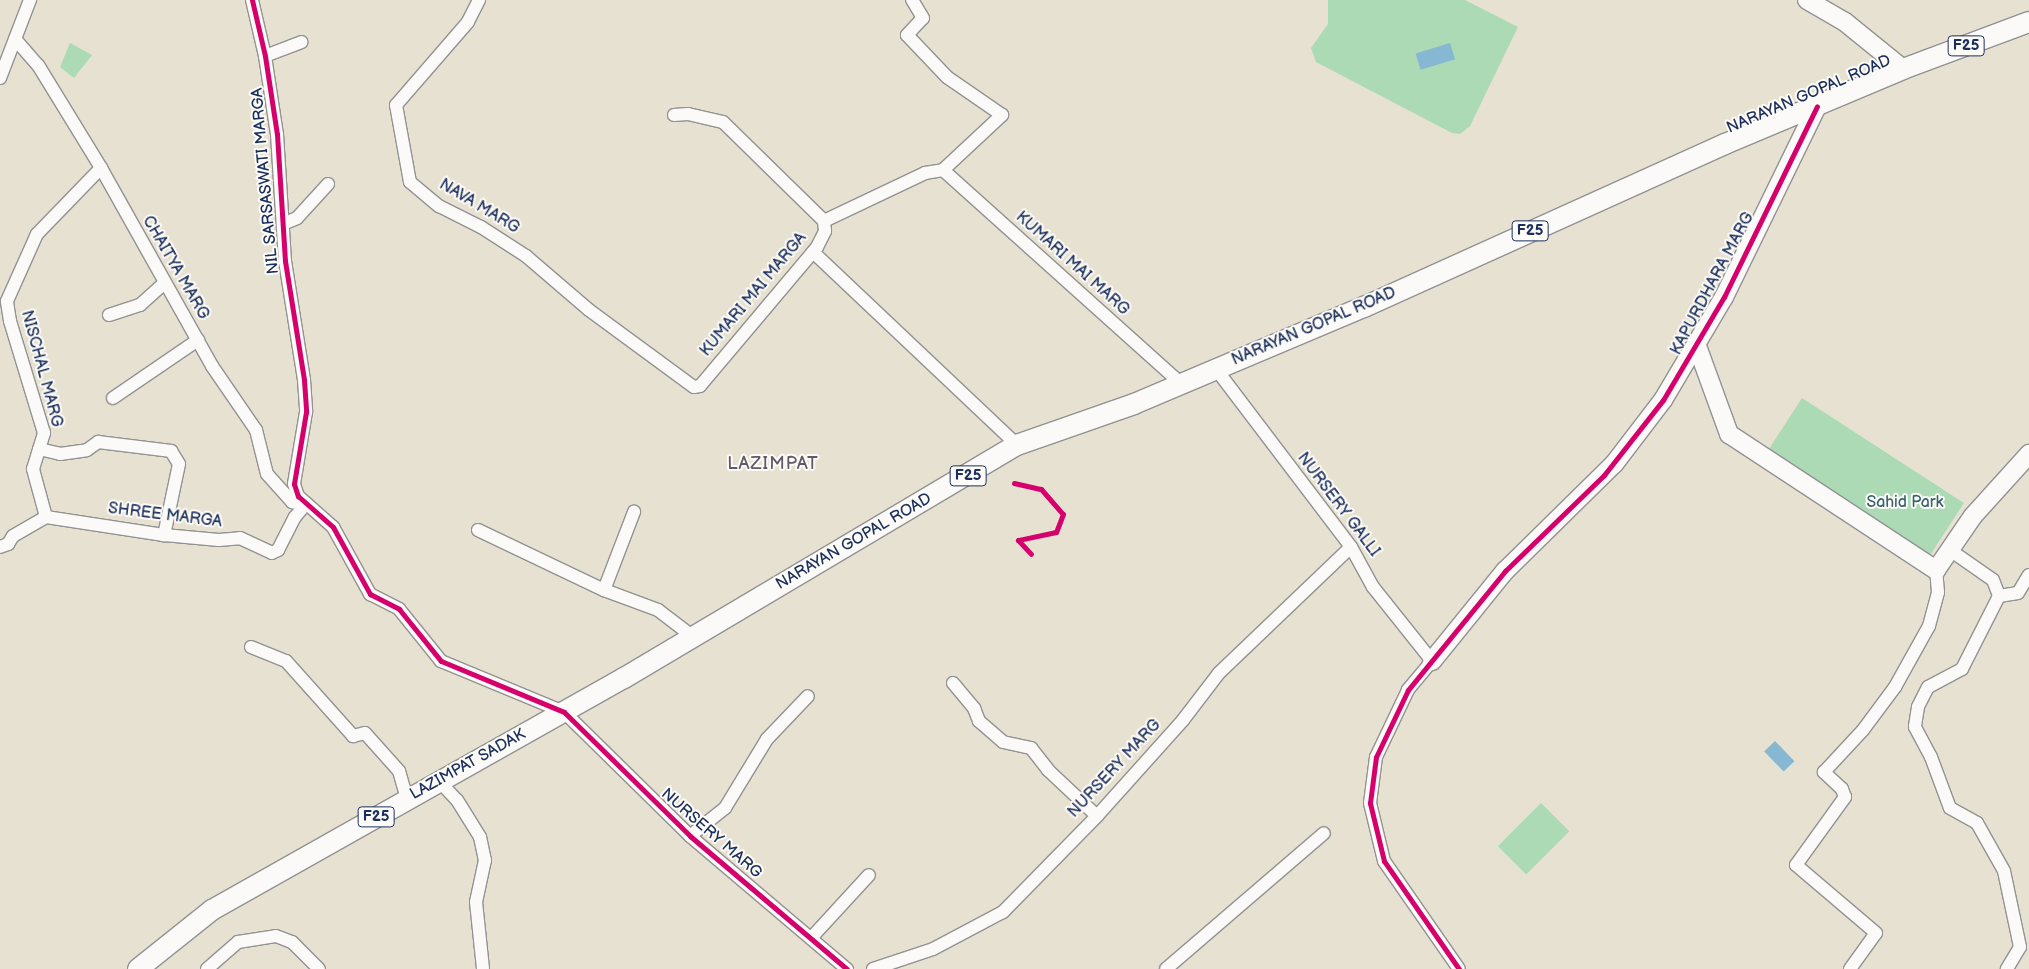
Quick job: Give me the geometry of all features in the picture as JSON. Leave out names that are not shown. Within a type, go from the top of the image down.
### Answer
[{"type":"main road","name":"NARAYAN GOPAL ROAD","points":[[624,678],[1017,445],[1134,404],[1364,307],[1725,144],[1903,69],[2029,22]]},
{"type":"main road","name":"LAZIMPAT SADAK","points":[[138,969],[212,910],[624,678]]},
{"type":"street","name":"NIL SARSASWATI MARGA","points":[[252,0],[265,56],[277,134],[283,224],[306,412],[294,484],[298,496],[306,504]]},
{"type":"street","name":"NAVA MARG","points":[[479,0],[468,22],[396,105],[410,182],[439,206],[481,227],[526,256],[589,310],[694,387],[700,386]]},
{"type":"street","points":[[674,115],[688,114],[723,122],[824,221],[926,173],[943,170],[1002,115],[947,78],[907,35],[924,18],[912,0]]},
{"type":"street","points":[[1807,0],[1846,22],[1903,69]]},
{"type":"street","points":[[0,78],[27,1]]},
{"type":"street","name":"CHAITYA MARG","points":[[15,39],[38,65],[101,168],[163,284],[212,366],[256,430],[266,474],[292,502],[306,504]]},
{"type":"street","points":[[265,56],[301,42]]},
{"type":"street","name":"KAPURDHARA MARG","points":[[1432,661],[1506,571],[1614,464],[1663,400],[1697,346],[1817,106]]},
{"type":"street","name":"NISCHAL MARG","points":[[46,517],[33,469],[44,433],[10,321],[8,301],[37,234],[101,168]]},
{"type":"street","name":"KUMARI MAI MARG","points":[[943,170],[1180,383]]},
{"type":"street","name":"NIL SARSASWATI MARGA","points":[[283,224],[296,218],[328,184]]},
{"type":"street","name":"KUMARI MAI MARGA","points":[[700,386],[813,252],[825,231],[824,221]]},
{"type":"street","points":[[813,252],[1017,445]]},
{"type":"street","points":[[109,315],[140,305],[163,284]]},
{"type":"street","points":[[113,398],[198,340]]},
{"type":"street","points":[[1697,346],[1729,434],[1936,570]]},
{"type":"street","name":"NURSERY GALLI","points":[[1216,369],[1351,547],[1373,587],[1432,661]]},
{"type":"street","points":[[39,450],[60,454],[87,450],[98,442],[171,452],[179,464],[175,493],[164,535]]},
{"type":"street","points":[[1850,969],[1876,933],[1796,865],[1845,797],[1842,789],[1824,772],[1863,730],[1895,687],[1929,626],[1938,592],[1936,570],[1973,516],[2029,454]]},
{"type":"street","points":[[306,504],[333,527],[370,594],[399,609],[441,660],[564,712]]},
{"type":"street","name":"SHREE MARGA","points":[[46,517],[164,535],[219,540],[240,538],[272,553],[278,550],[295,517],[306,504]]},
{"type":"street","points":[[604,590],[634,512]]},
{"type":"street","points":[[0,547],[8,544],[12,536],[46,517]]},
{"type":"street","points":[[478,530],[604,590],[658,610],[692,636]]},
{"type":"street","name":"NURSERY MARG","points":[[873,969],[933,949],[1003,912],[1097,816],[1183,720],[1218,673],[1351,547]]},
{"type":"street","points":[[1950,550],[1993,580],[1999,596],[1962,669],[1928,687],[1918,708],[1915,727],[1932,758],[1950,808],[1977,823],[2004,872],[2020,947],[2007,969]]},
{"type":"street","points":[[1999,596],[2018,593],[2029,575]]},
{"type":"street","points":[[251,646],[286,661],[353,736],[365,733],[399,771],[407,799]]},
{"type":"street","points":[[1432,661],[1408,690],[1376,757],[1370,803],[1384,861],[1459,969]]},
{"type":"street","points":[[953,683],[974,708],[979,721],[1003,742],[1030,748],[1048,770],[1097,816]]},
{"type":"street","points":[[690,836],[725,808],[767,739],[808,696]]},
{"type":"street","name":"NURSERY MARG","points":[[564,712],[690,836],[812,937],[847,969]]},
{"type":"street","points":[[439,781],[457,800],[480,837],[485,860],[476,902],[483,969]]},
{"type":"street","points":[[1166,969],[1324,833]]},
{"type":"street","points":[[812,937],[870,875]]},
{"type":"street","points":[[206,969],[238,942],[276,936],[292,942],[319,969]]},
{"type":"green space","points":[[1328,0],[1465,0],[1518,27],[1470,126],[1460,134],[1452,133],[1316,62],[1311,48],[1328,24]]},
{"type":"green space","points":[[70,43],[92,55],[74,78],[60,67]]},
{"type":"green space","name":"Sahid Park","points":[[1802,398],[1964,503],[1929,557],[1767,452]]},
{"type":"green space","points":[[1541,803],[1569,831],[1526,874],[1498,846]]},
{"type":"water","points":[[1450,43],[1455,59],[1421,70],[1416,54]]},
{"type":"water","points":[[1775,741],[1794,761],[1784,772],[1764,751]]},
{"type":"cycle path","points":[[252,0],[265,56],[277,134],[285,261],[304,380],[306,412],[294,484],[298,496],[333,527],[370,594],[399,609],[441,661],[564,712],[690,836],[847,969]]},
{"type":"cycle path","points":[[1459,969],[1384,861],[1370,803],[1376,757],[1408,690],[1505,571],[1604,475],[1663,400],[1724,297],[1817,106]]},
{"type":"cycle path","points":[[1014,483],[1041,489],[1063,514],[1056,532],[1018,540],[1031,554]]},
{"type":"district","name":"LAZIMPAT","points":[[773,464]]}]
